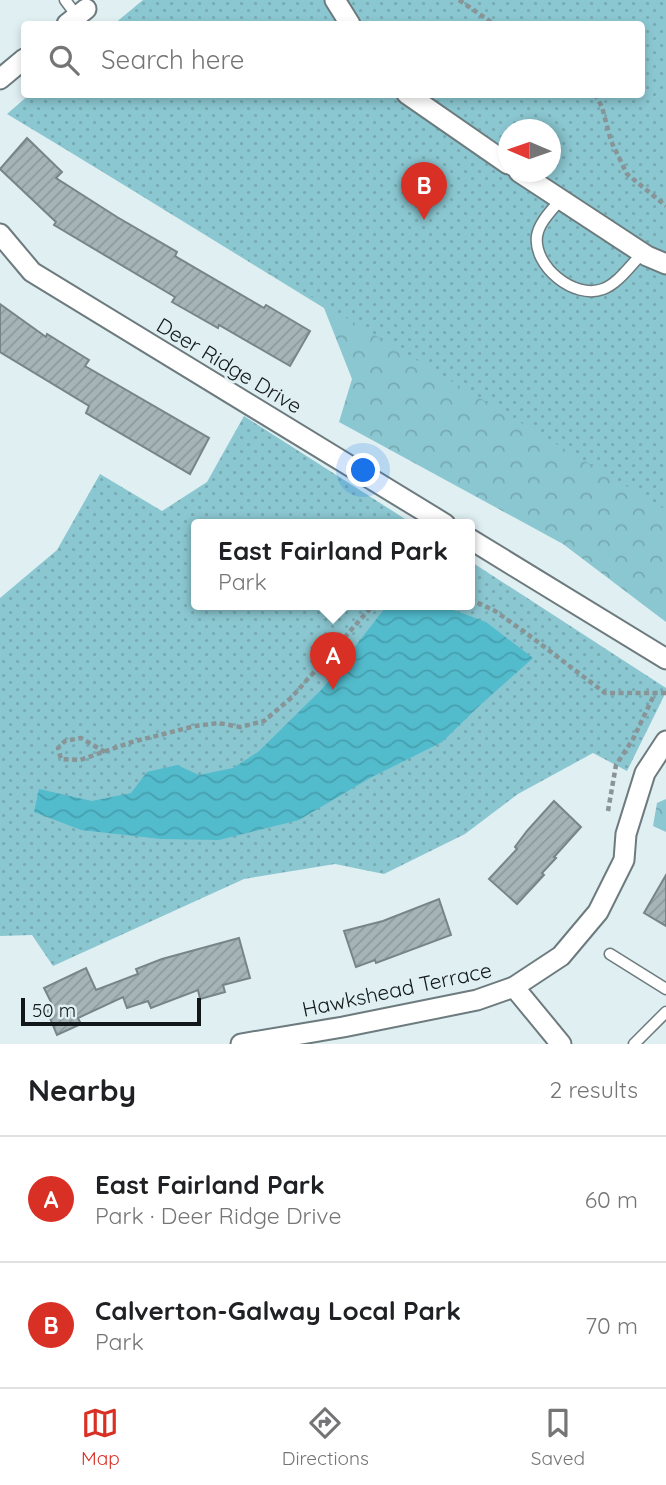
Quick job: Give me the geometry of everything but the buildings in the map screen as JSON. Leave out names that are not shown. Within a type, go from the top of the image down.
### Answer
[{"type":"street","points":[[335,0],[348,21]]},
{"type":"street","points":[[0,79],[21,62]]},
{"type":"street","points":[[413,98],[498,156]]},
{"type":"street","points":[[534,182],[643,253],[666,264]]},
{"type":"street","name":"Deer Ridge Drive","points":[[0,234],[32,272],[437,519]]},
{"type":"street","points":[[475,542],[666,659]]},
{"type":"street","name":"Hawkshead Terrace","points":[[241,1044],[477,1000],[514,988],[561,956],[598,912],[624,860],[626,834],[645,773],[666,741]]},
{"type":"street","points":[[514,988],[561,1044]]},
{"type":"lane","points":[[65,0],[77,17]]},
{"type":"lane","points":[[561,200],[537,236],[540,253],[550,271],[567,285],[584,290],[602,290],[616,281],[643,253]]},
{"type":"lane","points":[[610,954],[666,989]]},
{"type":"lane","points":[[634,1044],[666,1012]]},
{"type":"path","points":[[459,0],[490,21]]},
{"type":"path","points":[[597,98],[603,107],[611,141],[627,174],[666,206]]},
{"type":"path","points":[[475,601],[495,611],[526,633],[605,694],[666,693]]},
{"type":"path","points":[[105,752],[81,738],[65,741],[58,748],[61,759],[80,760],[105,752],[132,742],[195,726],[219,723],[240,727],[264,721],[291,698],[369,610]]},
{"type":"green space","points":[[143,0],[666,0],[666,510],[7,114],[25,98],[645,98],[645,21],[118,21]]},
{"type":"green space","points":[[10,115],[666,320],[666,622],[563,544],[339,422],[352,379],[324,308]]},
{"type":"green space","points":[[244,416],[405,519],[191,519],[191,610],[475,610],[475,564],[666,688],[627,771],[593,753],[518,794],[465,834],[384,874],[335,864],[244,879],[53,966],[32,935],[0,936],[0,598],[57,550],[100,474],[162,511],[207,482]]},
{"type":"green space","points":[[666,799],[666,832],[653,826],[657,803]]},
{"type":"water","points":[[383,610],[453,610],[486,622],[533,658],[442,742],[370,778],[299,820],[219,840],[161,839],[81,830],[34,812],[39,789],[92,801],[131,793],[147,772],[177,765],[199,775],[233,768],[258,752],[322,689]]},
{"type":"place","name":"Calverton-Galway Local Park","points":[[424,220]]},
{"type":"place","name":"East Fairland Park","points":[[333,690]]}]
